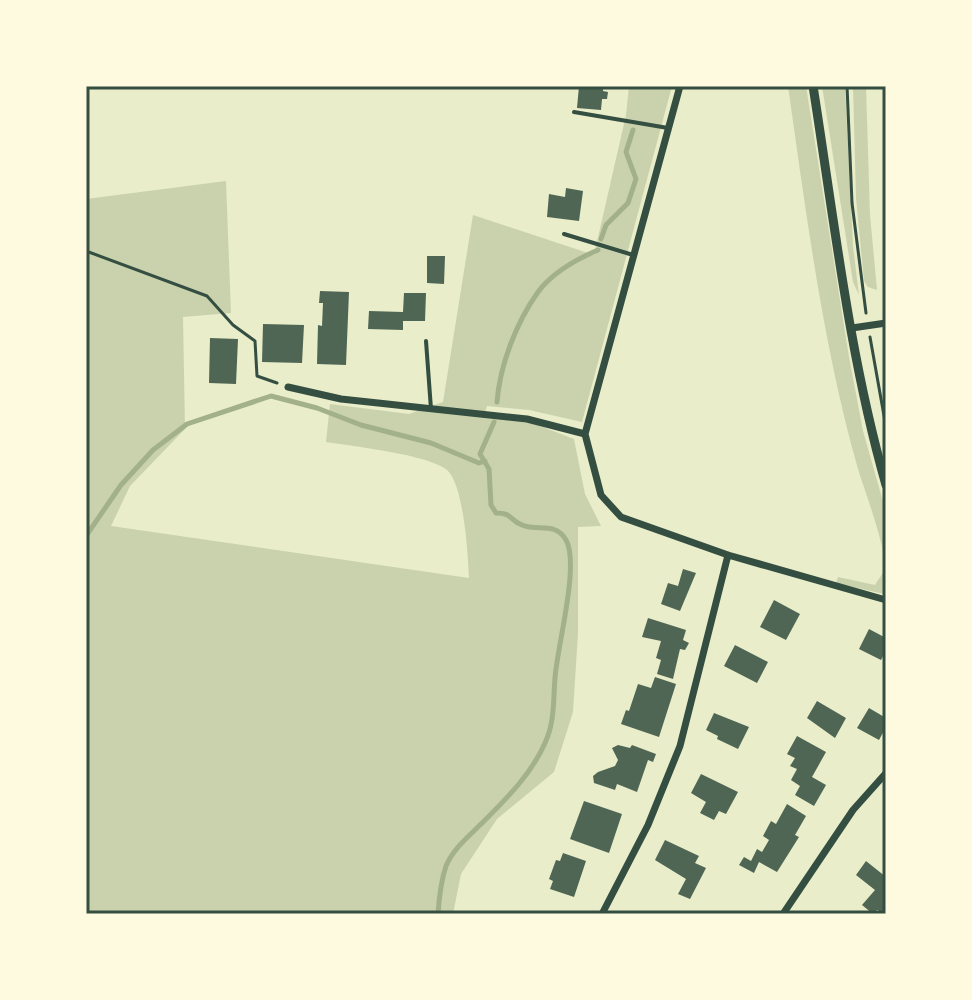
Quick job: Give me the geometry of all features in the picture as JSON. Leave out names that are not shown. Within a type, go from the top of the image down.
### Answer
[{"type":"street","points":[[680,86],[585,434],[601,495],[621,517],[728,555],[886,600]]},
{"type":"street","points":[[813,86],[852,328],[872,433],[886,485]]},
{"type":"street","points":[[852,328],[886,323]]},
{"type":"street","points":[[288,387],[341,399],[527,419],[585,434]]},
{"type":"street","points":[[602,914],[648,825],[680,746],[728,555]]},
{"type":"street","points":[[783,914],[853,810],[886,773]]},
{"type":"lane","points":[[574,112],[668,128]]},
{"type":"lane","points":[[564,234],[633,255]]},
{"type":"lane","points":[[426,341],[431,409]]},
{"type":"path","points":[[847,86],[852,203],[868,325],[886,427]]},
{"type":"path","points":[[86,251],[207,296],[233,325],[255,341],[257,376],[288,387]]},
{"type":"green space","points":[[629,86],[672,86],[582,422],[529,410],[487,406],[484,416],[527,421],[574,439],[585,494],[601,526],[578,527],[578,633],[573,712],[554,772],[497,819],[461,874],[453,914],[86,914],[86,199],[226,181],[231,313],[183,317],[185,429],[130,486],[111,526],[469,578],[461,505],[453,478],[447,470],[408,456],[326,442],[330,404],[409,414],[443,402],[473,215],[594,255],[626,115]]},
{"type":"green space","points":[[788,86],[806,86],[849,357],[863,431],[886,512],[884,594],[836,583],[838,577],[875,585],[883,571],[884,561],[835,375]]},
{"type":"green space","points":[[822,86],[845,86],[853,246],[859,295],[853,282]]},
{"type":"green space","points":[[853,86],[866,86],[870,215],[877,290],[868,287],[864,281],[856,198]]},
{"type":"building","points":[[579,86],[603,86],[603,91],[608,92],[607,99],[602,99],[601,110],[577,108]]},
{"type":"building","points":[[566,188],[583,191],[579,221],[547,217],[549,194],[565,197]]},
{"type":"building","points":[[427,256],[445,256],[444,284],[427,283]]},
{"type":"building","points":[[320,291],[349,292],[346,365],[317,364],[318,325],[322,326],[323,303],[319,303]]},
{"type":"building","points":[[404,293],[426,293],[425,321],[403,321],[403,330],[368,329],[369,311],[403,312]]},
{"type":"building","points":[[263,324],[304,325],[302,363],[262,362]]},
{"type":"building","points":[[210,338],[238,339],[236,384],[209,383]]},
{"type":"building","points":[[683,569],[696,573],[680,611],[661,604],[668,583],[678,586]]},
{"type":"building","points":[[774,600],[800,614],[786,640],[760,627]]},
{"type":"building","points":[[648,618],[686,630],[683,640],[689,643],[685,650],[680,649],[673,679],[657,674],[661,660],[656,658],[661,641],[642,637]]},
{"type":"building","points":[[869,629],[886,638],[886,650],[881,660],[859,649]]},
{"type":"building","points":[[735,645],[768,662],[757,683],[724,666]]},
{"type":"building","points":[[655,677],[676,684],[659,737],[621,724],[638,684],[651,688]]},
{"type":"building","points":[[817,701],[846,718],[835,738],[807,718]]},
{"type":"building","points":[[869,708],[886,718],[886,727],[879,740],[857,728]]},
{"type":"building","points":[[714,713],[749,727],[738,749],[706,730]]},
{"type":"building","points":[[797,736],[826,752],[812,777],[826,785],[814,806],[795,795],[800,786],[791,780],[797,769],[790,766],[795,758],[787,754]]},
{"type":"building","points":[[618,745],[630,748],[632,745],[656,754],[653,762],[648,760],[637,792],[617,784],[615,790],[594,783],[593,776],[615,766],[618,760],[612,748]]},
{"type":"building","points":[[701,774],[738,792],[726,814],[719,811],[714,820],[700,813],[706,802],[691,793]]},
{"type":"building","points":[[584,801],[622,814],[609,853],[570,839]]},
{"type":"building","points":[[787,804],[806,816],[795,835],[799,837],[777,872],[759,862],[754,873],[739,865],[744,857],[751,861],[757,849],[762,852],[769,840],[763,836],[771,821],[776,824]]},
{"type":"building","points":[[665,840],[699,856],[695,863],[706,868],[690,899],[678,894],[686,879],[655,860]]},
{"type":"building","points":[[563,853],[586,861],[574,897],[550,889],[553,881],[549,879],[556,860],[560,861]]},
{"type":"building","points":[[866,861],[886,877],[886,914],[877,910],[873,914],[862,905],[875,890],[856,875]]},
{"type":"waterway","points":[[601,239],[606,225],[628,203],[636,179],[626,152],[633,130]]},
{"type":"waterway","points":[[497,402],[510,345],[538,292],[565,267],[598,250]]},
{"type":"waterway","points":[[86,536],[121,485],[153,450],[187,424],[271,396],[317,408],[361,425],[431,443],[479,463],[485,461]]},
{"type":"waterway","points":[[438,914],[449,860],[517,786],[545,743],[552,719],[569,586],[570,552],[562,534],[551,529],[522,525],[508,515],[496,513],[491,505],[489,469],[480,454],[494,422]]}]
